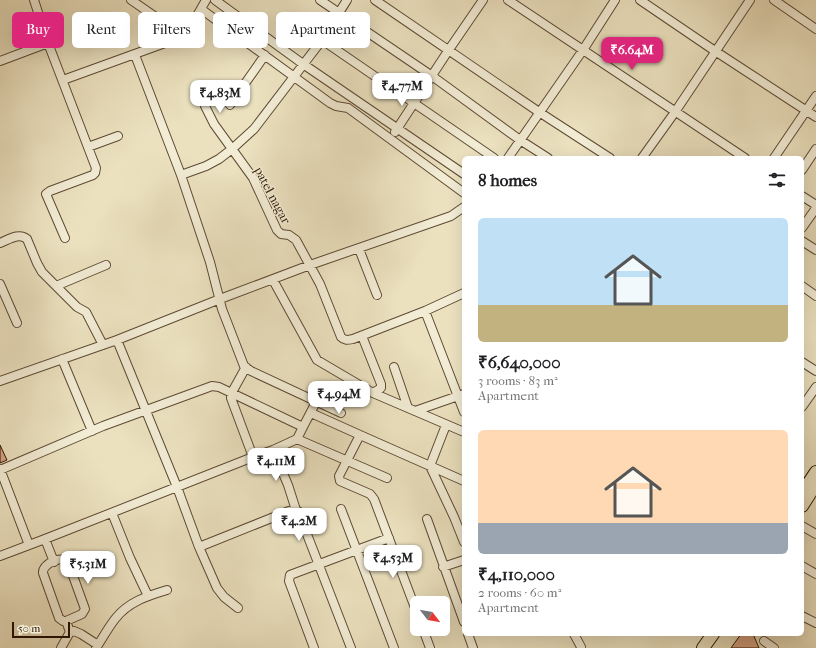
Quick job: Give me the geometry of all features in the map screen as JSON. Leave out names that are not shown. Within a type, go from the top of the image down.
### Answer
[{"type":"main road","points":[[804,503],[811,492],[816,472]]},
{"type":"main road","points":[[703,648],[712,637]]},
{"type":"street","points":[[34,0],[38,12]]},
{"type":"street","points":[[131,0],[148,12]]},
{"type":"street","points":[[199,12],[206,0]]},
{"type":"street","points":[[215,0],[303,64],[462,173]]},
{"type":"street","points":[[320,0],[338,12]]},
{"type":"street","points":[[340,12],[347,0]]},
{"type":"street","points":[[374,0],[539,112],[607,156]]},
{"type":"street","points":[[390,139],[483,0]]},
{"type":"street","points":[[508,0],[742,156]]},
{"type":"street","points":[[509,156],[583,50],[615,0]]},
{"type":"street","points":[[640,0],[816,117]]},
{"type":"street","points":[[643,156],[675,112],[750,0]]},
{"type":"street","points":[[774,0],[816,29]]},
{"type":"street","points":[[201,8],[330,103],[336,106],[348,108],[462,192]]},
{"type":"street","points":[[370,34],[545,156]]},
{"type":"street","points":[[0,61],[33,48]]},
{"type":"street","points":[[50,48],[96,168],[94,175],[47,192],[46,195],[64,238]]},
{"type":"street","points":[[63,80],[152,48]]},
{"type":"street","points":[[180,175],[206,166],[232,149],[254,129],[316,48]]},
{"type":"street","points":[[334,48],[491,156]]},
{"type":"street","points":[[135,55],[180,175],[210,262],[222,309],[242,361],[246,367],[341,413]]},
{"type":"street","points":[[230,105],[266,55]]},
{"type":"street","name":"patel nagar","points":[[199,85],[205,106],[214,124],[253,178],[277,230],[281,234],[289,235],[296,240],[320,284],[341,337],[349,340],[362,336],[425,311],[462,294]]},
{"type":"street","points":[[775,156],[816,96]]},
{"type":"street","points":[[88,147],[118,136]]},
{"type":"street","points":[[804,167],[816,149]]},
{"type":"street","points":[[804,197],[816,205]]},
{"type":"street","points":[[804,225],[816,208]]},
{"type":"street","points":[[0,381],[117,340],[220,298],[273,280],[310,265],[451,216],[462,209]]},
{"type":"street","points":[[0,243],[20,236],[25,237],[40,268],[77,307],[86,312],[103,345]]},
{"type":"street","points":[[804,242],[816,250]]},
{"type":"street","points":[[359,249],[377,295]]},
{"type":"street","points":[[56,286],[106,265]]},
{"type":"street","points":[[273,280],[317,360],[374,393],[462,431]]},
{"type":"street","points":[[0,284],[17,323]]},
{"type":"street","points":[[804,287],[816,296]]},
{"type":"street","points":[[412,409],[461,395],[425,311]]},
{"type":"street","points":[[362,336],[381,384],[381,388],[374,393]]},
{"type":"street","points":[[117,340],[177,487],[199,547],[220,593],[238,608]]},
{"type":"street","points":[[62,359],[92,431]]},
{"type":"street","points":[[804,363],[816,371]]},
{"type":"street","points":[[246,367],[231,394],[232,404],[253,456]]},
{"type":"street","points":[[394,367],[412,409]]},
{"type":"street","points":[[29,545],[0,470],[92,431],[212,386],[219,387],[303,427]]},
{"type":"street","points":[[804,404],[816,387]]},
{"type":"street","points":[[0,556],[253,456],[273,450],[297,439],[316,402]]},
{"type":"street","points":[[311,413],[462,480]]},
{"type":"street","points":[[446,425],[430,466],[462,537]]},
{"type":"street","points":[[360,435],[346,460],[339,476],[339,480],[372,496],[411,596]]},
{"type":"street","points":[[297,439],[387,478]]},
{"type":"street","points":[[273,450],[296,510],[299,512],[351,648]]},
{"type":"street","points":[[341,509],[394,648]]},
{"type":"street","points":[[199,547],[289,511],[296,510]]},
{"type":"street","points":[[112,513],[130,558],[148,596]]},
{"type":"street","points":[[427,519],[462,617]]},
{"type":"street","points":[[804,527],[816,534]]},
{"type":"street","points":[[314,648],[289,578],[292,573],[318,565],[389,538]]},
{"type":"street","points":[[45,539],[54,562]]},
{"type":"street","points":[[62,558],[68,562],[85,605],[85,609],[82,614],[66,621],[59,618],[42,570],[44,567],[54,562],[62,558]]},
{"type":"street","points":[[443,567],[462,561]]},
{"type":"street","points":[[804,567],[816,574]]},
{"type":"street","points":[[60,648],[70,632],[76,631],[97,646],[120,614],[127,607],[148,596],[167,590]]},
{"type":"street","points":[[804,617],[816,623]]},
{"type":"street","points":[[66,621],[70,632]]},
{"type":"street","points":[[426,636],[430,648]]},
{"type":"street","points":[[469,636],[473,648]]},
{"type":"street","points":[[575,636],[581,647]]},
{"type":"street","points":[[764,641],[774,648]]},
{"type":"building","points":[[0,445],[7,460],[0,463]]},
{"type":"building","points":[[740,636],[754,636],[759,648],[731,648]]}]
